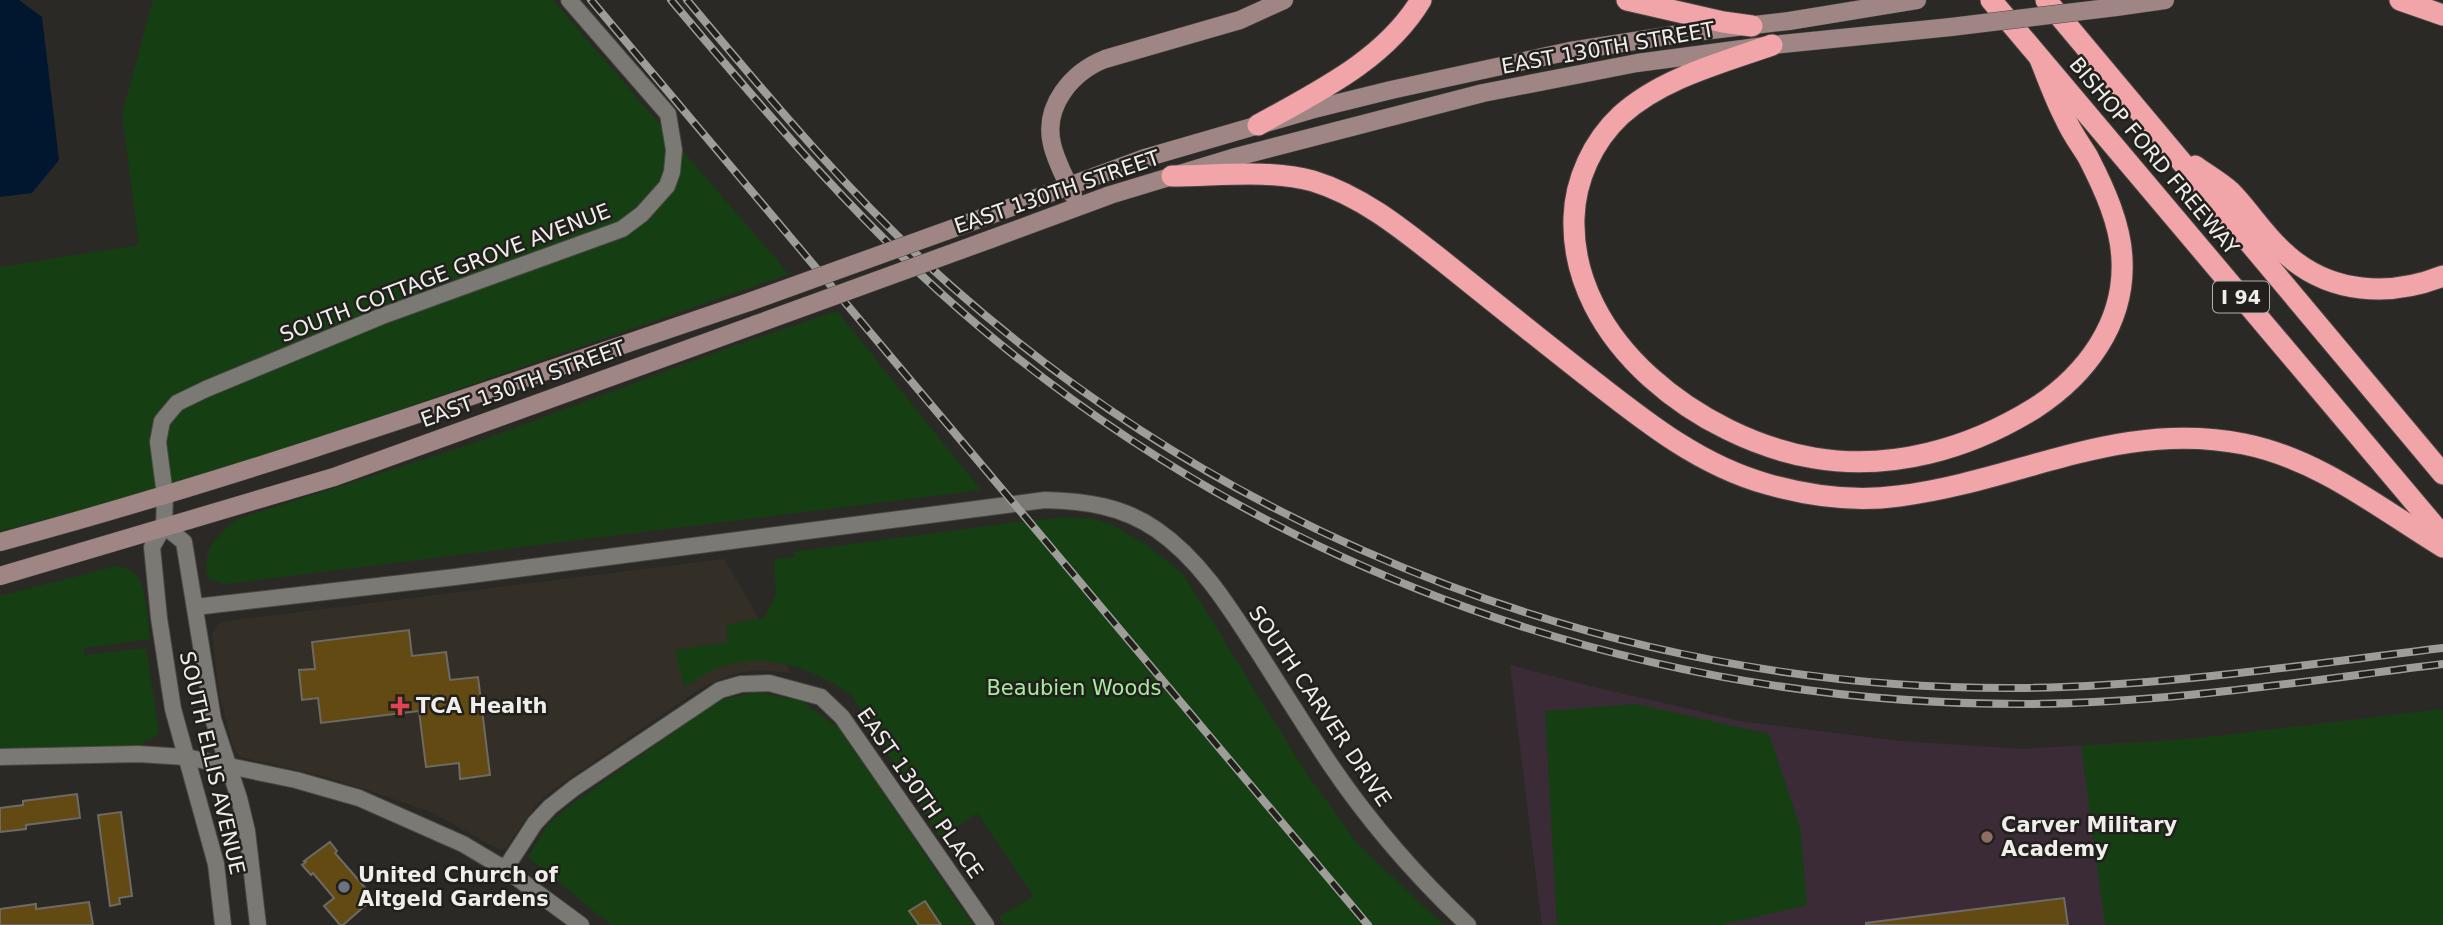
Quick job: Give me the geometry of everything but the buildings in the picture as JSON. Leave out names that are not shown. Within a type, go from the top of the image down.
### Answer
[{"type":"highway","points":[[1258,125],[1329,86],[1381,48],[1400,29],[1421,0]]},
{"type":"highway","points":[[1626,0],[1752,26]]},
{"type":"highway","name":"BISHOP FORD FREEWAY","points":[[1991,0],[2443,536]]},
{"type":"highway","name":"BISHOP FORD FREEWAY","points":[[2046,0],[2443,474]]},
{"type":"highway","points":[[2400,0],[2443,15]]},
{"type":"highway","points":[[1772,45],[1668,85],[1635,103],[1618,117],[1588,160],[1580,181],[1575,205],[1575,252],[1580,273],[1602,319],[1642,368],[1675,397],[1745,438],[1814,458],[1851,462],[1919,456],[1955,446],[2014,421],[2046,401],[2073,379],[2107,334],[2117,308],[2121,286],[2123,263],[2120,239],[2111,209],[2065,120],[2040,59]]},
{"type":"highway","points":[[2171,150],[2228,189],[2286,255],[2311,272],[2333,282],[2379,290],[2403,288],[2443,276]]},
{"type":"highway","points":[[1172,176],[1286,175],[1313,181],[1371,208],[1400,227],[1661,432],[1716,465],[1765,484],[1828,496],[1896,497],[1929,491],[2099,446],[2186,437],[2218,439],[2247,444],[2309,465],[2342,482],[2443,547]]},
{"type":"main road","points":[[1078,208],[1052,146],[1050,133],[1056,106],[1064,90],[1076,76],[1089,65],[1105,59],[1240,20],[1284,0]]},
{"type":"main road","name":"EAST 130TH STREET","points":[[0,542],[324,446],[749,302],[1145,158],[1314,108],[1570,51],[1917,0]]},
{"type":"main road","name":"EAST 130TH STREET","points":[[0,576],[334,477],[1110,195],[1287,143],[1483,93],[1637,63],[2165,0]]},
{"type":"street","name":"SOUTH COTTAGE GROVE AVENUE","points":[[164,526],[165,495],[158,442],[162,421],[177,403],[382,316],[622,229],[642,214],[667,186],[672,172],[674,150],[668,114],[569,0]]},
{"type":"street","name":"SOUTH CARVER DRIVE","points":[[195,607],[455,577],[1045,500],[1105,506],[1134,516],[1157,530],[1188,556],[1216,589],[1355,800],[1421,878],[1468,925]]},
{"type":"street","name":"SOUTH ELLIS AVENUE","points":[[223,925],[216,864],[171,696],[159,618],[152,547],[164,526],[184,542],[213,719],[247,831],[258,925]]},
{"type":"street","name":"EAST 130TH PLACE","points":[[505,869],[535,823],[574,788],[720,690],[741,684],[769,683],[821,697],[842,717],[986,925]]},
{"type":"street","points":[[0,757],[138,754],[186,757],[296,780],[359,798],[463,844],[505,869],[581,925]]},
{"type":"shaded area","points":[[724,559],[791,673],[758,670],[732,674],[701,688],[551,791],[534,807],[506,848],[500,850],[431,812],[323,776],[241,757],[234,750],[219,693],[212,633],[221,622]]},
{"type":"shaded area","name":"Carver Military Academy","points":[[1510,665],[1745,722],[1900,741],[2021,749],[2192,739],[2443,709],[2443,925],[1542,925]]},
{"type":"green space","points":[[153,0],[553,0],[789,274],[247,463],[148,493],[0,531],[0,267],[139,245],[122,114]]},
{"type":"green space","points":[[837,311],[981,490],[225,584],[209,579],[208,553],[216,539],[235,520],[471,444],[728,348]]},
{"type":"green space","name":"Beaubien Woods","points":[[1070,517],[1111,524],[1147,545],[1183,574],[1303,768],[1356,842],[1443,925],[1005,925],[999,917],[1034,896],[977,813],[940,838],[852,696],[824,678],[794,666],[761,661],[722,667],[684,687],[675,650],[728,642],[726,625],[765,617],[776,594],[774,559],[796,557],[793,552]]},
{"type":"green space","points":[[117,566],[133,572],[140,581],[150,639],[84,648],[84,655],[146,648],[159,732],[152,739],[144,740],[143,745],[0,749],[0,596]]},
{"type":"green space","points":[[756,692],[801,701],[839,728],[973,925],[611,925],[528,857],[549,823],[568,807],[717,701]]},
{"type":"green space","points":[[1636,704],[1769,734],[1800,827],[1807,905],[1722,925],[1557,925],[1545,711]]},
{"type":"green space","points":[[2443,709],[2443,925],[2105,925],[2081,746],[2192,739]]},
{"type":"water","points":[[0,0],[19,0],[42,17],[59,160],[32,193],[0,197]]},
{"type":"railway","points":[[591,0],[1368,925]]},
{"type":"railway","points":[[671,0],[781,129],[858,213],[939,292],[982,329],[1095,415],[1214,491],[1339,555],[1469,608],[1602,650],[1740,680],[1880,698],[2022,704],[2128,700],[2443,664]]},
{"type":"railway","points":[[687,0],[781,111],[880,218],[950,285],[1064,377],[1185,458],[1313,527],[1446,585],[1584,630],[1726,662],[1871,682],[2017,688],[2124,684],[2443,648]]},
{"type":"place","name":"TCA Health","points":[[400,706]]},
{"type":"place","name":"Carver Military Academy","points":[[1987,837]]},
{"type":"place","name":"United Church of Altgeld Gardens","points":[[344,887]]}]
